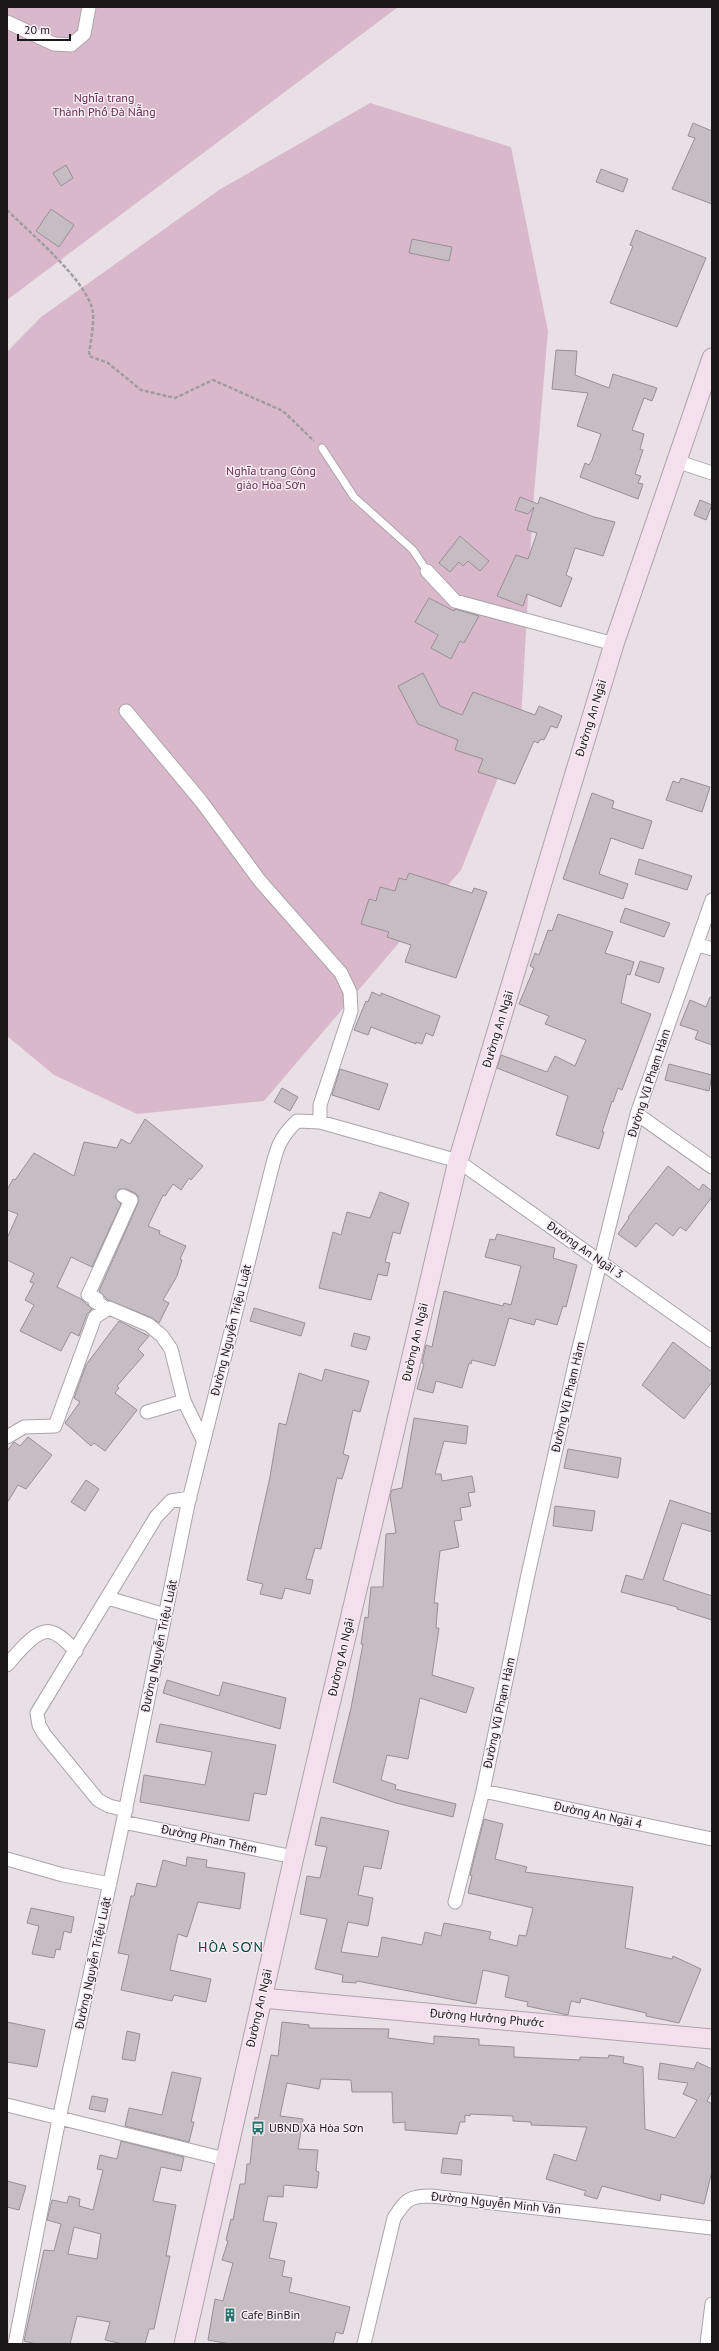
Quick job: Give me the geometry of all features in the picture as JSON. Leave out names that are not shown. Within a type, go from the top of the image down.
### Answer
[{"type":"main road","name":"Đường An Ngãi","points":[[184,2344],[294,1857],[458,1161],[614,644],[712,358]]},
{"type":"main road","name":"Đường Hưởng Phước","points":[[262,1998],[712,2039]]},
{"type":"street","points":[[7,22],[54,44],[71,45],[84,34],[89,7]]},
{"type":"street","points":[[676,461],[712,473]]},
{"type":"street","points":[[427,571],[455,602],[614,644]]},
{"type":"street","points":[[126,711],[201,801],[260,881],[341,973],[350,992],[351,1011],[320,1104],[320,1122]]},
{"type":"street","name":"Đường Vũ Phạm Hàm","points":[[455,1902],[483,1791],[527,1579],[600,1261],[637,1114],[712,900]]},
{"type":"street","points":[[697,944],[712,949]]},
{"type":"street","points":[[637,1114],[712,1166]]},
{"type":"street","name":"Đường Nguyễn Triệu Luật","points":[[15,2344],[59,2119],[110,1884],[190,1498],[203,1440],[276,1150],[283,1135],[297,1121],[320,1122],[458,1161]]},
{"type":"street","name":"Đường An Ngãi 3","points":[[458,1161],[712,1341]]},
{"type":"street","points":[[7,1437],[24,1427],[55,1426],[95,1317],[103,1306],[95,1302],[97,1299],[88,1295],[131,1200],[123,1196]]},
{"type":"street","points":[[100,1312],[109,1308],[149,1325],[162,1336],[171,1349],[184,1401],[203,1440]]},
{"type":"street","points":[[147,1412],[184,1401]]},
{"type":"street","name":"Đường Phan Thêm","points":[[190,1498],[171,1501],[162,1509],[76,1651],[39,1708],[37,1717],[39,1726],[52,1746],[98,1800],[124,1816],[294,1857]]},
{"type":"street","points":[[108,1598],[165,1615]]},
{"type":"street","points":[[7,1665],[32,1638],[46,1632],[55,1634],[76,1651]]},
{"type":"street","name":"Đường An Ngãi 4","points":[[483,1791],[712,1839]]},
{"type":"street","points":[[7,1859],[63,1876],[110,1884]]},
{"type":"street","points":[[7,2105],[225,2159]]},
{"type":"street","name":"Đường Nguyễn Minh Vân","points":[[364,2344],[394,2218],[403,2204],[415,2196],[431,2196],[712,2228]]},
{"type":"street","points":[[707,2344],[712,2304]]},
{"type":"lane","points":[[322,448],[354,497],[413,550],[427,571]]},
{"type":"path","points":[[7,210],[68,272],[87,295],[93,313],[89,356],[108,363],[141,390],[175,398],[213,380],[283,410],[322,448]]},
{"type":"green space","name":"Nghĩa trang Thành Phố Đà Nẵng","points":[[7,7],[398,7],[7,300]]},
{"type":"green space","name":"Nghĩa trang Công giáo Hòa Sơn","points":[[370,103],[511,147],[548,331],[533,506],[521,721],[461,870],[264,1101],[137,1114],[54,1075],[7,1036],[7,352],[41,317],[219,190]]},
{"type":"building","points":[[693,123],[712,131],[712,204],[672,189],[695,138],[688,136]]},
{"type":"building","points":[[66,165],[73,178],[61,186],[53,173]]},
{"type":"building","points":[[601,169],[628,179],[623,192],[596,182]]},
{"type":"building","points":[[51,209],[74,225],[59,247],[36,231]]},
{"type":"building","points":[[636,230],[706,258],[677,327],[610,303],[633,246],[630,245]]},
{"type":"building","points":[[412,239],[452,247],[449,261],[409,253]]},
{"type":"building","points":[[556,350],[577,351],[575,375],[609,388],[613,374],[657,388],[652,401],[644,398],[632,430],[644,434],[640,449],[643,450],[635,474],[641,476],[638,483],[643,484],[638,499],[580,477],[585,463],[589,465],[592,460],[601,434],[577,426],[588,393],[552,389]]},
{"type":"building","points":[[520,497],[538,504],[540,497],[594,517],[615,522],[603,556],[575,548],[566,575],[572,578],[561,607],[527,594],[523,606],[497,596],[516,555],[528,559],[537,533],[527,530],[534,507],[528,514],[515,510]]},
{"type":"building","points":[[700,500],[712,505],[706,520],[694,515]]},
{"type":"building","points":[[460,536],[489,561],[480,571],[468,561],[463,566],[459,562],[450,572],[439,563]]},
{"type":"building","points":[[429,598],[454,611],[455,609],[479,616],[464,643],[460,641],[451,659],[431,648],[438,635],[415,622]]},
{"type":"building","points":[[423,673],[440,706],[462,715],[473,692],[535,715],[539,706],[562,716],[557,728],[551,726],[544,740],[541,739],[538,743],[534,741],[515,784],[478,772],[483,759],[455,750],[458,740],[418,724],[398,686]]},
{"type":"building","points":[[681,778],[710,787],[702,812],[666,800],[673,781],[679,783]]},
{"type":"building","points":[[592,793],[614,801],[612,808],[652,821],[643,849],[611,838],[599,874],[628,884],[623,899],[563,879]]},
{"type":"building","points":[[639,859],[692,876],[687,890],[635,874]]},
{"type":"building","points":[[409,873],[472,893],[474,888],[487,892],[456,978],[405,962],[411,945],[387,937],[389,932],[361,924],[369,899],[376,901],[380,887],[395,891],[399,878],[406,880]]},
{"type":"building","points":[[625,908],[670,923],[664,937],[620,922]]},
{"type":"building","points":[[558,914],[613,932],[605,953],[634,962],[630,975],[627,974],[621,1003],[651,1014],[622,1090],[618,1088],[613,1102],[612,1101],[602,1132],[604,1132],[599,1149],[556,1135],[568,1096],[497,1068],[501,1055],[547,1072],[555,1056],[575,1066],[586,1040],[545,1024],[549,1016],[519,1004],[534,968],[530,966],[535,953],[539,955],[548,930],[552,931]]},
{"type":"building","points":[[640,961],[664,968],[659,983],[635,975]]},
{"type":"building","points":[[372,992],[381,996],[381,993],[440,1016],[433,1036],[426,1033],[422,1044],[416,1042],[416,1044],[371,1027],[368,1035],[354,1030],[366,1001],[368,1002]]},
{"type":"building","points":[[710,997],[712,997],[712,1045],[695,1039],[698,1031],[680,1025],[690,1000],[706,1007]]},
{"type":"building","points":[[669,1064],[712,1075],[709,1091],[665,1080]]},
{"type":"building","points":[[340,1069],[388,1084],[379,1110],[332,1095]]},
{"type":"building","points":[[282,1088],[298,1097],[290,1111],[274,1102]]},
{"type":"building","points":[[145,1119],[203,1166],[191,1180],[189,1178],[181,1190],[173,1184],[165,1196],[163,1195],[148,1226],[160,1231],[159,1234],[186,1246],[180,1259],[182,1260],[177,1276],[163,1300],[169,1303],[159,1323],[152,1318],[108,1300],[99,1291],[138,1203],[138,1196],[135,1193],[126,1189],[119,1189],[115,1197],[121,1204],[92,1267],[71,1257],[57,1287],[81,1299],[92,1309],[87,1314],[79,1336],[71,1332],[61,1351],[20,1331],[34,1305],[25,1300],[34,1283],[30,1282],[34,1273],[7,1260],[7,1238],[18,1214],[7,1210],[7,1190],[13,1179],[15,1180],[34,1153],[74,1176],[84,1142],[117,1148],[121,1139],[130,1144]]},
{"type":"building","points":[[668,1166],[699,1190],[703,1184],[712,1191],[712,1197],[686,1231],[680,1227],[673,1236],[656,1223],[636,1247],[618,1234],[629,1218],[628,1217]]},
{"type":"building","points":[[380,1192],[409,1203],[400,1234],[393,1232],[385,1262],[390,1263],[387,1276],[378,1274],[371,1300],[319,1288],[333,1232],[341,1235],[347,1212],[370,1218]]},
{"type":"building","points":[[497,1234],[555,1248],[553,1258],[577,1265],[566,1307],[563,1306],[557,1325],[536,1319],[534,1325],[509,1318],[495,1366],[472,1360],[471,1364],[469,1363],[462,1388],[436,1381],[433,1393],[417,1389],[424,1364],[422,1363],[426,1345],[432,1347],[444,1291],[503,1306],[504,1303],[511,1305],[521,1266],[485,1257],[490,1239],[495,1240]]},
{"type":"building","points":[[254,1308],[305,1323],[301,1336],[250,1321]]},
{"type":"building","points":[[119,1321],[149,1336],[138,1349],[144,1355],[117,1386],[119,1388],[115,1393],[137,1410],[105,1451],[94,1443],[91,1446],[65,1423],[80,1402],[74,1398],[86,1365]]},
{"type":"building","points":[[354,1333],[370,1337],[366,1350],[351,1346]]},
{"type":"building","points":[[673,1342],[712,1372],[712,1382],[684,1419],[642,1385]]},
{"type":"building","points":[[325,1369],[369,1381],[360,1412],[353,1410],[343,1454],[349,1456],[342,1479],[337,1478],[321,1549],[315,1548],[306,1579],[313,1580],[310,1594],[285,1588],[282,1599],[260,1594],[263,1584],[247,1580],[270,1477],[279,1423],[286,1425],[299,1373],[322,1381]]},
{"type":"building","points":[[414,1418],[468,1426],[466,1444],[444,1441],[435,1474],[441,1474],[442,1481],[472,1476],[475,1492],[468,1493],[471,1506],[460,1508],[462,1520],[454,1521],[459,1547],[440,1551],[434,1603],[438,1603],[436,1628],[439,1628],[432,1675],[474,1688],[466,1713],[420,1698],[408,1759],[387,1755],[381,1780],[396,1785],[395,1789],[456,1804],[453,1817],[396,1803],[333,1782],[351,1708],[363,1644],[361,1644],[365,1617],[368,1618],[371,1587],[383,1587],[386,1534],[396,1533],[390,1496],[392,1490],[402,1488]]},
{"type":"building","points":[[28,1437],[52,1455],[26,1489],[18,1485],[7,1503],[7,1451],[14,1442],[20,1446]]},
{"type":"building","points":[[568,1449],[621,1458],[618,1478],[564,1468]]},
{"type":"building","points":[[86,1480],[99,1489],[85,1511],[71,1502]]},
{"type":"building","points":[[670,1500],[712,1514],[712,1532],[682,1523],[663,1580],[712,1596],[712,1620],[677,1609],[677,1607],[621,1592],[626,1575],[643,1580]]},
{"type":"building","points":[[555,1506],[595,1511],[592,1531],[553,1526]]},
{"type":"building","points":[[167,1680],[219,1696],[223,1682],[286,1698],[280,1729],[163,1693]]},
{"type":"building","points":[[160,1724],[276,1745],[266,1795],[254,1793],[249,1821],[140,1802],[144,1775],[205,1785],[212,1752],[156,1742]]},
{"type":"building","points":[[321,1817],[389,1831],[381,1869],[364,1866],[358,1895],[373,1898],[368,1926],[348,1922],[341,1952],[378,1957],[382,1937],[422,1945],[425,1932],[441,1936],[444,1923],[491,1932],[489,1939],[517,1946],[519,1935],[526,1936],[533,1908],[468,1893],[472,1876],[470,1875],[484,1819],[503,1824],[495,1859],[527,1867],[525,1872],[633,1887],[625,1948],[672,1959],[673,1956],[701,1969],[679,2023],[646,2016],[646,2013],[581,1998],[580,2003],[571,2001],[568,2015],[527,2006],[528,2002],[505,1997],[509,1976],[483,1970],[476,2004],[357,1981],[356,1983],[342,1982],[343,1975],[315,1969],[327,1919],[300,1914],[307,1876],[320,1878],[327,1847],[315,1845]]},
{"type":"building","points":[[187,1857],[207,1860],[206,1867],[245,1873],[240,1909],[198,1902],[187,1937],[178,1934],[170,1970],[211,1979],[206,2002],[174,1995],[172,2001],[121,1990],[129,1955],[118,1953],[131,1896],[134,1896],[137,1883],[156,1887],[163,1860],[186,1866]]},
{"type":"building","points":[[31,1908],[74,1917],[71,1933],[64,1931],[60,1950],[56,1949],[54,1958],[32,1954],[39,1926],[27,1923]]},
{"type":"building","points":[[7,2022],[45,2030],[37,2067],[7,2062]]},
{"type":"building","points":[[282,2022],[309,2025],[309,2028],[389,2029],[388,2038],[434,2044],[434,2036],[479,2039],[479,2045],[514,2047],[514,2057],[580,2060],[580,2057],[608,2058],[609,2055],[624,2057],[623,2063],[643,2067],[645,2129],[675,2138],[697,2100],[683,2094],[688,2083],[658,2079],[660,2063],[694,2069],[697,2062],[712,2069],[712,2091],[707,2101],[712,2104],[712,2171],[704,2204],[661,2194],[660,2201],[602,2186],[597,2199],[584,2195],[586,2191],[546,2179],[554,2154],[576,2161],[587,2127],[531,2125],[531,2122],[513,2121],[513,2116],[470,2114],[470,2116],[465,2115],[465,2122],[460,2122],[457,2134],[405,2130],[405,2122],[393,2123],[392,2092],[352,2092],[351,2080],[321,2079],[319,2089],[287,2083],[280,2116],[303,2119],[298,2149],[318,2150],[316,2171],[319,2172],[317,2188],[284,2185],[283,2197],[268,2196],[263,2221],[277,2223],[269,2258],[285,2261],[282,2276],[292,2278],[289,2292],[350,2307],[343,2334],[336,2332],[333,2344],[230,2344],[208,2340],[215,2299],[223,2301],[233,2263],[222,2260],[228,2241],[226,2240],[231,2219],[233,2220],[240,2184],[245,2184],[247,2164],[250,2164],[255,2117],[258,2118],[271,2055],[278,2056]]},
{"type":"building","points":[[127,2031],[140,2034],[135,2061],[122,2059]]},
{"type":"building","points":[[172,2072],[201,2078],[191,2122],[194,2122],[189,2142],[125,2126],[129,2108],[162,2115]]},
{"type":"building","points":[[92,2096],[108,2099],[105,2112],[89,2109]]},
{"type":"building","points":[[121,2141],[184,2157],[181,2171],[161,2167],[153,2201],[176,2205],[166,2256],[170,2256],[154,2329],[149,2329],[145,2344],[123,2344],[105,2340],[110,2322],[77,2316],[70,2344],[36,2344],[24,2341],[44,2250],[54,2251],[61,2224],[47,2220],[52,2200],[67,2203],[69,2196],[80,2199],[79,2206],[93,2210],[103,2170],[97,2169],[100,2155],[117,2159]],"holes":[[[74,2227],[101,2234],[97,2259],[68,2254]]]},
{"type":"building","points":[[443,2158],[462,2160],[461,2175],[441,2173]]},
{"type":"building","points":[[7,2181],[26,2186],[19,2210],[7,2207]]},
{"type":"place","name":"UBND Xã Hòa Sơn","points":[[258,2128]]},
{"type":"place","name":"Cafe BinBin","points":[[230,2315]]},
{"type":"district","name":"HÒA SƠN","points":[[231,1947]]}]
